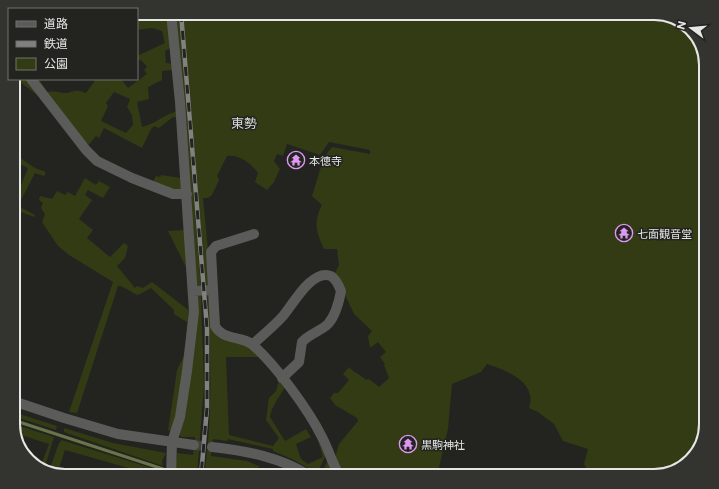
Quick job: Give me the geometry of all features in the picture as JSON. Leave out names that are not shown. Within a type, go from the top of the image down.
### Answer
[{"type":"street","points":[[171,20],[187,194],[194,312],[180,416],[172,442],[171,469]]},
{"type":"street","points":[[32,80],[81,144],[97,161],[132,178],[173,194],[187,194]]},
{"type":"street","points":[[254,234],[213,248],[211,252],[215,326],[218,332],[253,344],[282,378],[314,423],[337,469]]},
{"type":"street","points":[[253,344],[284,316],[302,290],[309,284],[326,276],[330,276],[335,280],[341,291],[332,318],[327,325],[313,333],[302,342],[299,362],[282,378]]},
{"type":"street","points":[[193,291],[213,290]]},
{"type":"street","points":[[20,403],[96,428],[136,437],[194,445]]},
{"type":"street","points":[[212,446],[245,451],[273,458],[298,469]]},
{"type":"green space","points":[[138,20],[169,20],[172,47],[165,51],[166,63],[173,64],[174,70],[162,71],[162,80],[148,87],[149,99],[137,102],[142,127],[178,111],[179,118],[173,117],[159,128],[154,126],[142,148],[104,128],[99,138],[96,136],[87,147],[37,80],[40,80],[47,92],[68,93],[76,91],[86,93],[95,80],[122,80],[128,88],[147,74],[144,70],[147,67],[141,60],[138,61],[138,56],[165,43],[162,31],[152,28],[138,30]],"holes":[[[114,92],[130,99],[127,107],[132,115],[133,125],[126,133],[101,121],[108,106],[106,103]]]},
{"type":"green space","points":[[174,20],[180,20],[201,287],[196,284]]},
{"type":"green space","points":[[184,20],[660,20],[671,23],[671,48],[696,48],[699,59],[699,430],[696,441],[688,454],[669,467],[654,469],[587,469],[584,464],[588,449],[563,441],[554,424],[538,412],[529,408],[530,395],[524,383],[513,375],[487,364],[481,372],[452,384],[448,429],[439,469],[340,469],[335,458],[339,444],[358,421],[357,418],[335,405],[330,398],[334,393],[338,393],[349,380],[343,374],[349,367],[366,380],[369,379],[379,387],[389,378],[384,365],[385,364],[380,357],[386,352],[378,342],[370,348],[368,336],[372,331],[354,314],[337,278],[335,273],[339,265],[337,249],[324,249],[321,243],[317,232],[317,217],[322,205],[312,196],[324,157],[332,147],[370,154],[370,150],[329,142],[320,155],[287,144],[283,156],[277,154],[274,161],[280,169],[274,182],[267,190],[255,182],[258,173],[249,163],[240,158],[227,156],[217,176],[219,180],[212,195],[208,198],[203,198],[211,281],[206,287]]},
{"type":"green space","points":[[20,80],[29,80],[40,97],[20,82]]},
{"type":"green space","points":[[20,158],[35,168],[46,172],[44,176],[35,173],[20,202],[20,188],[28,168],[20,164]]},
{"type":"green space","points":[[161,175],[181,178],[182,189],[174,189],[153,182],[156,176],[160,177]]},
{"type":"green space","points":[[85,178],[96,185],[99,181],[110,187],[103,198],[88,190],[85,195],[92,200],[79,219],[93,230],[87,238],[110,257],[124,243],[128,246],[125,258],[117,266],[135,288],[137,286],[143,288],[152,282],[191,312],[186,346],[187,322],[174,314],[174,310],[151,288],[138,295],[118,286],[77,413],[69,412],[113,282],[69,255],[58,246],[42,222],[45,214],[41,208],[43,203],[39,200],[40,196],[52,199],[57,191],[65,195],[68,192],[75,196]]},
{"type":"green space","points":[[20,207],[35,215],[34,217],[20,212]]},
{"type":"green space","points":[[185,230],[186,267],[168,231]]},
{"type":"green space","points":[[207,293],[209,293],[212,327],[252,347],[260,357],[226,357],[229,435],[273,446],[279,438],[266,420],[269,398],[276,391],[279,380],[285,387],[274,405],[270,417],[285,441],[306,429],[311,437],[296,444],[301,459],[308,464],[323,457],[316,434],[326,455],[319,469],[310,469],[273,451],[273,449],[228,439],[227,441],[213,439],[211,456],[247,461],[259,466],[258,469],[205,469],[210,407]]},
{"type":"green space","points":[[198,294],[201,294],[204,385],[198,469],[175,469],[177,453],[193,455],[195,437],[181,437],[179,433]]},
{"type":"green space","points":[[186,348],[176,415],[172,429],[168,431],[177,370]]},
{"type":"green space","points":[[20,414],[57,426],[56,430],[20,418]]},
{"type":"green space","points":[[20,426],[54,437],[46,464],[42,462],[49,444],[22,435]]},
{"type":"green space","points":[[64,428],[113,443],[166,453],[162,461],[163,466],[64,432]]},
{"type":"green space","points":[[61,440],[154,469],[132,469],[65,450],[59,469],[50,467]]},
{"type":"green space","points":[[328,460],[332,469],[324,469]]},
{"type":"waterway","points":[[20,422],[163,469]]},
{"type":"tunnel","points":[[194,445],[212,447]]},
{"type":"railway","points":[[182,20],[207,328],[207,408],[202,469]]},
{"type":"place","name":"本徳寺","points":[[296,160]]},
{"type":"place","name":"七面観音堂","points":[[624,233]]},
{"type":"place","name":"黒駒神社","points":[[408,444]]},
{"type":"district","name":"東勢","points":[[244,123]]}]
